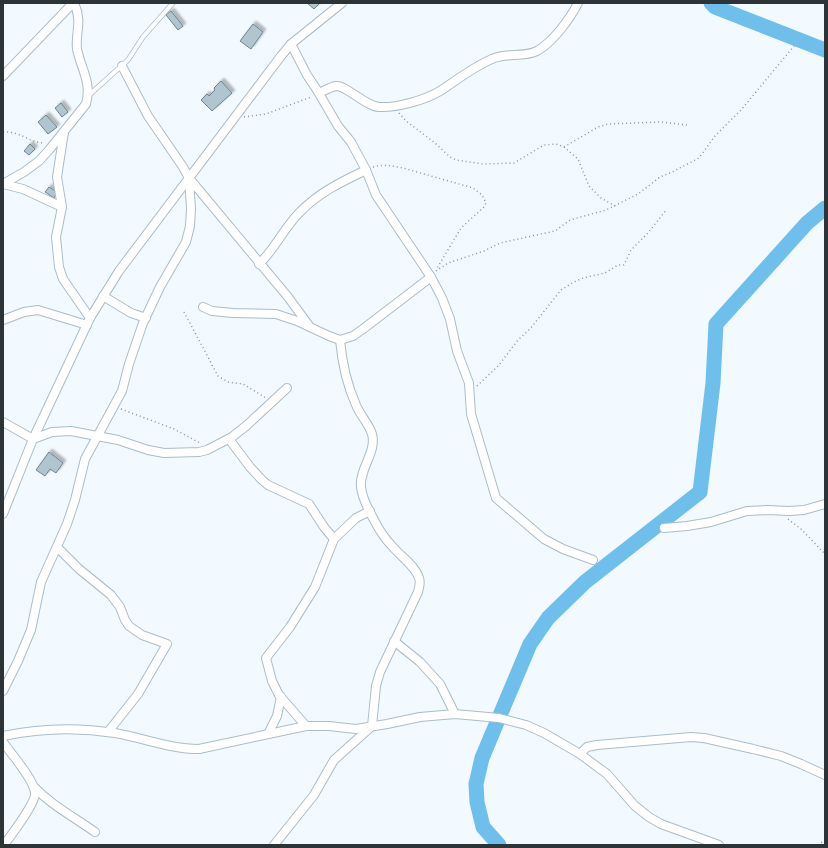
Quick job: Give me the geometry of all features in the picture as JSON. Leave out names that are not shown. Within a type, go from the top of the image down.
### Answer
[{"type":"street","points":[[3,76],[74,3],[79,18],[77,48],[88,85],[88,97],[82,110],[54,144],[24,172],[3,184]]},
{"type":"street","points":[[319,94],[331,87],[339,86],[369,104],[378,107],[396,106],[424,98],[439,92],[493,58],[508,55],[528,54],[537,51],[560,30],[571,16],[578,3]]},
{"type":"street","points":[[3,514],[33,439],[88,322],[119,271],[291,44],[339,4]]},
{"type":"street","points":[[291,44],[299,63],[338,126],[351,142],[366,170],[376,195],[433,274],[450,319],[457,352],[469,383],[471,414],[496,498],[544,540],[563,549],[594,560]]},
{"type":"street","points":[[122,66],[148,116],[183,166],[189,178],[288,297],[310,327]]},
{"type":"street","points":[[65,130],[57,177],[62,207],[56,237],[59,267],[63,279],[88,322]]},
{"type":"street","points":[[259,264],[266,257],[298,213],[328,189],[366,170]]},
{"type":"street","points":[[3,691],[29,635],[35,614],[41,582],[71,512],[82,466],[122,391],[129,364],[146,318],[160,287],[186,242],[191,220],[189,178]]},
{"type":"street","points":[[3,184],[23,189],[62,207]]},
{"type":"street","points":[[203,308],[212,311],[233,313],[276,314],[290,318],[340,340],[353,336],[364,329],[433,274]]},
{"type":"street","points":[[104,296],[131,313],[146,318]]},
{"type":"street","points":[[3,320],[24,312],[38,310],[88,322]]},
{"type":"street","points":[[274,845],[314,795],[334,760],[372,726],[376,686],[380,672],[418,592],[421,582],[418,573],[386,539],[370,511],[361,486],[365,467],[372,447],[372,433],[356,406],[342,356],[340,340]]},
{"type":"street","points":[[3,422],[33,439],[52,432],[71,431],[118,440],[148,450],[164,453],[192,453],[210,448],[229,439],[246,426],[287,388]]},
{"type":"street","points":[[229,439],[250,467],[268,485],[309,504],[334,539]]},
{"type":"street","points":[[664,528],[711,522],[747,511],[804,510],[825,504]]},
{"type":"street","points":[[306,726],[281,697],[272,682],[266,658],[290,627],[315,587],[334,539],[356,518],[370,511]]},
{"type":"street","points":[[56,547],[79,570],[111,595],[120,607],[129,626],[142,635],[167,644],[138,694],[108,732]]},
{"type":"street","points":[[394,641],[420,662],[440,684],[455,714]]},
{"type":"street","points":[[268,734],[277,716],[281,697]]},
{"type":"street","points":[[3,736],[34,730],[56,728],[87,729],[191,749],[209,748],[306,726],[329,726],[356,729],[420,717],[455,714],[499,718],[526,725],[544,733],[580,754],[607,774],[622,792],[649,817],[676,830],[719,845]]},
{"type":"street","points":[[580,754],[587,747],[597,745],[691,737],[729,743],[780,756],[825,775]]},
{"type":"street","points":[[3,742],[33,786],[35,792],[35,798],[4,845]]},
{"type":"street","points":[[33,786],[57,806],[95,832]]},
{"type":"lane","points":[[88,97],[122,66],[131,56],[147,32],[173,3]]},
{"type":"path","points":[[433,274],[448,264],[484,251],[500,243],[529,235],[554,231],[570,220],[606,210],[638,194],[660,176],[672,172],[699,158],[715,136],[741,110],[794,46]]},
{"type":"path","points":[[235,118],[266,114],[319,94]]},
{"type":"path","points":[[396,106],[399,114],[406,121],[435,143],[450,157],[456,160],[483,164],[514,163],[544,145],[556,144],[564,147],[578,159],[589,186],[601,198],[615,206]]},
{"type":"path","points":[[564,147],[598,127],[608,124],[661,122],[687,125]]},
{"type":"path","points":[[3,132],[18,133],[32,141],[54,144]]},
{"type":"path","points":[[366,170],[379,165],[392,165],[469,187],[482,194],[486,203],[462,228],[433,274]]},
{"type":"path","points":[[469,383],[475,386],[479,385],[499,365],[518,340],[530,330],[561,290],[574,282],[605,273],[618,265],[624,265],[631,250],[647,234],[667,209]]},
{"type":"path","points":[[184,312],[218,376],[228,382],[243,384],[273,402]]},
{"type":"path","points":[[114,406],[174,429],[210,448]]},
{"type":"path","points":[[780,511],[801,529],[825,554]]},
{"type":"path","points":[[818,845],[825,840]]},
{"type":"building","points":[[307,3],[320,3],[314,9]]},
{"type":"building","points":[[171,11],[183,26],[178,30],[166,15]]},
{"type":"building","points":[[253,24],[263,32],[251,49],[240,41]]},
{"type":"building","points":[[221,81],[232,93],[212,111],[201,100],[207,94],[209,96]]},
{"type":"building","points":[[61,103],[68,112],[62,117],[55,108]]},
{"type":"building","points":[[46,115],[57,127],[48,134],[38,122]]},
{"type":"building","points":[[30,144],[35,149],[29,155],[24,151]]},
{"type":"building","points":[[49,187],[57,192],[54,198],[45,192]]},
{"type":"building","points":[[49,452],[63,463],[56,473],[50,469],[45,476],[36,470]]},
{"type":"waterway","points":[[711,3],[715,7],[825,50]]},
{"type":"waterway","points":[[499,845],[483,827],[477,802],[476,784],[482,758],[530,644],[548,618],[585,582],[700,492],[713,383],[716,324],[807,223],[825,208]]}]
